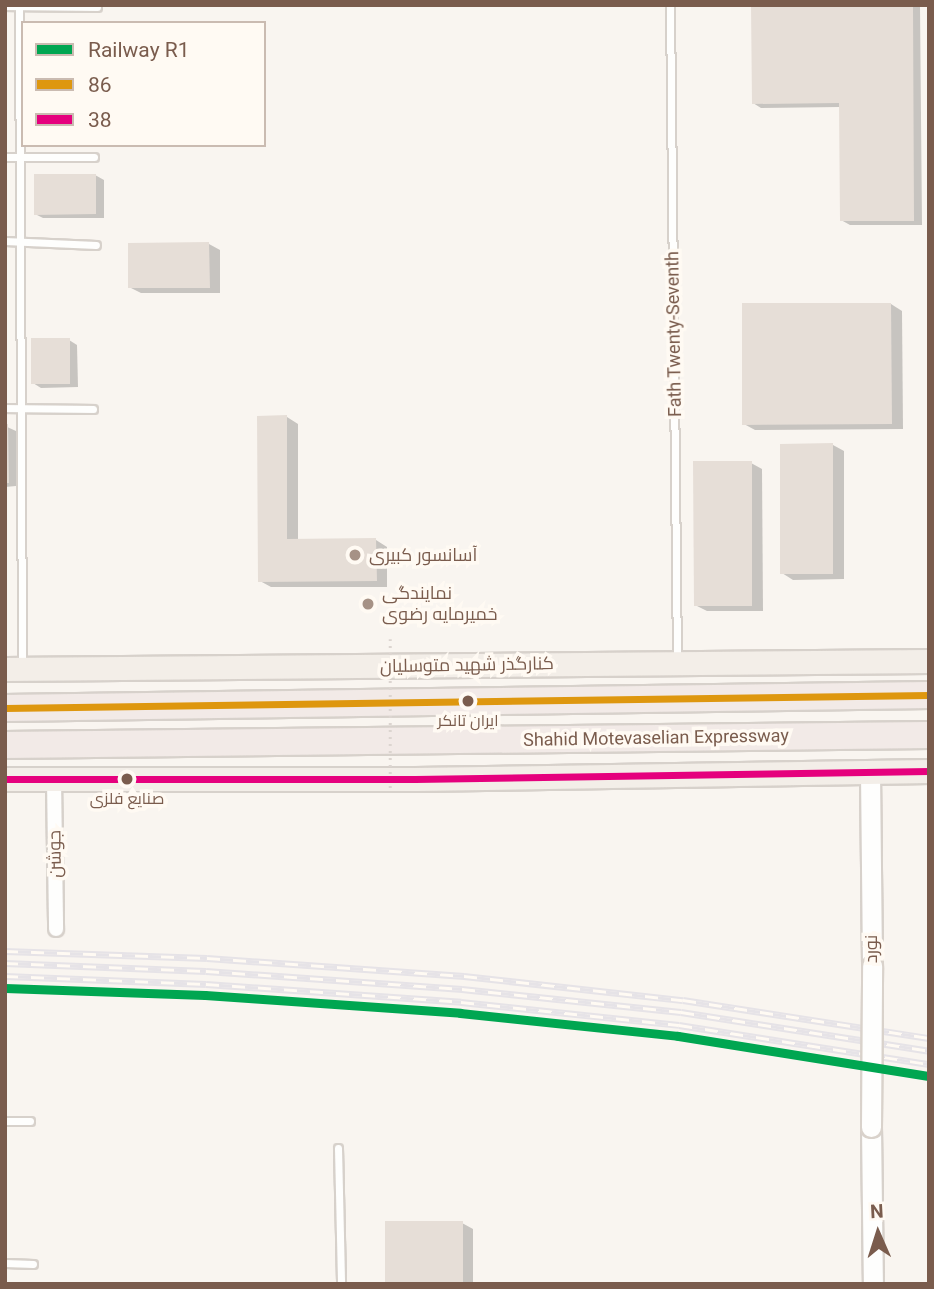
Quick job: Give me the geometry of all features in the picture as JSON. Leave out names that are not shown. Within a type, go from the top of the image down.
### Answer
[{"type":"highway","points":[[5,708],[929,695]]},
{"type":"highway","name":"Shahid Motevaselian Expressway","points":[[5,745],[929,735]]},
{"type":"main road","name":"کنارگذر شهید متوسلیان","points":[[14,669],[929,661]]},
{"type":"main road","points":[[5,779],[929,771]]},
{"type":"street","name":"نورد","points":[[870,772],[873,1284]]},
{"type":"street","name":"جوشن","points":[[54,779],[56,929]]},
{"type":"lane","name":"Fath Twenty-Seventh","points":[[670,5],[677,663]]},
{"type":"lane","points":[[5,6],[97,7]]},
{"type":"lane","points":[[14,669],[21,408],[19,6]]},
{"type":"lane","points":[[5,158],[93,157]]},
{"type":"lane","points":[[5,242],[96,245]]},
{"type":"lane","points":[[5,408],[93,409]]},
{"type":"lane","points":[[5,1121],[30,1121]]},
{"type":"lane","points":[[338,1148],[341,1284]]},
{"type":"lane","points":[[5,1264],[33,1264]]},
{"type":"path","points":[[390,639],[390,788]]},
{"type":"building","points":[[751,5],[913,5],[914,221],[840,221],[839,103],[752,104]]},
{"type":"building","points":[[34,174],[96,174],[96,214],[34,215]]},
{"type":"building","points":[[209,242],[210,288],[128,288],[128,243]]},
{"type":"building","points":[[742,303],[891,303],[892,424],[742,425]]},
{"type":"building","points":[[31,338],[70,338],[70,384],[31,384]]},
{"type":"building","points":[[287,415],[287,539],[376,538],[377,581],[258,582],[257,416]]},
{"type":"building","points":[[5,424],[8,424],[9,483],[5,483]]},
{"type":"building","points":[[833,443],[833,574],[780,574],[780,444]]},
{"type":"building","points":[[693,461],[752,461],[752,606],[694,606]]},
{"type":"building","points":[[385,1221],[463,1221],[463,1284],[385,1284]]},
{"type":"railway","points":[[5,951],[207,958],[464,976],[683,1000],[929,1038]]},
{"type":"railway","points":[[5,963],[206,971],[462,989],[681,1012],[929,1051]]},
{"type":"railway","points":[[5,976],[206,984],[461,1002],[679,1025],[929,1064]]},
{"type":"rail line","name":"R1","points":[[5,988],[205,995],[460,1013],[678,1036],[929,1076]]},
{"type":"transit line","name":"86","points":[[5,708],[929,695]]},
{"type":"transit line","name":"38","points":[[5,779],[415,779],[929,771]]},
{"type":"place","name":"آسانسور کبیری","points":[[355,555]]},
{"type":"place","name":"نمایندگی خمیرمایه رضوی","points":[[368,604]]},
{"type":"place","name":"ایران تانکر","points":[[468,701]]},
{"type":"place","name":"صنایع فلزی","points":[[127,779]]}]
